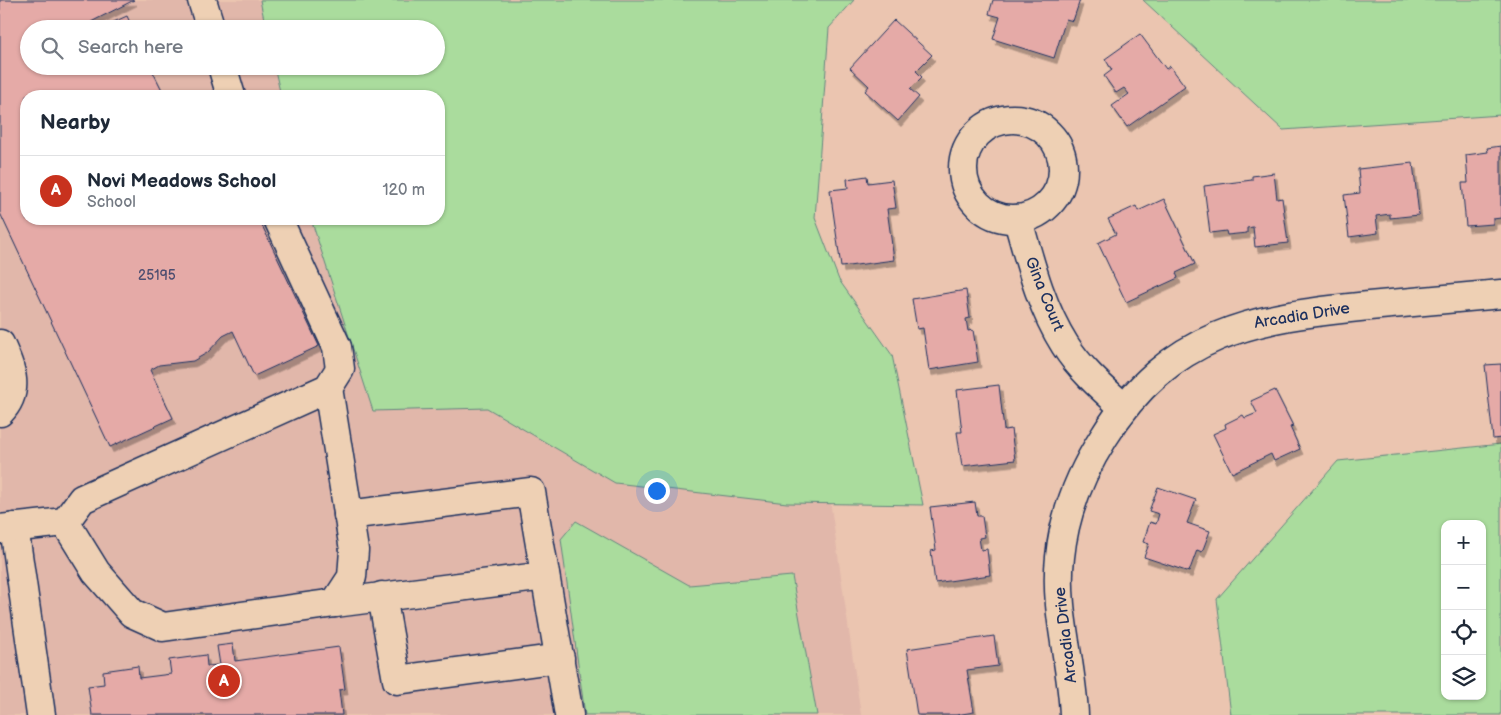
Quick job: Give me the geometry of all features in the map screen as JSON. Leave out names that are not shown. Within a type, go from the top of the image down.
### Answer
[{"type":"street","points":[[202,0],[208,20]]},
{"type":"street","points":[[225,75],[229,90]]},
{"type":"street","name":"Gina Court","points":[[1018,220],[1039,290],[1065,345],[1092,378],[1122,407]]},
{"type":"street","points":[[42,715],[7,528],[65,522],[82,499],[328,388],[340,370],[337,347],[281,225]]},
{"type":"street","name":"Arcadia Drive","points":[[1074,715],[1060,606],[1060,557],[1066,523],[1076,492],[1097,448],[1122,407],[1165,366],[1222,334],[1241,326],[1298,313],[1501,294]]},
{"type":"street","points":[[0,344],[9,364],[13,383],[10,402],[0,412]]},
{"type":"street","points":[[328,388],[354,550],[352,577],[335,603]]},
{"type":"street","points":[[348,515],[531,492],[569,715]]},
{"type":"street","points":[[65,522],[96,572],[132,613],[163,627],[382,596],[545,576]]},
{"type":"street","points":[[382,596],[397,680],[560,658]]},
{"type":"shaded area","points":[[0,0],[758,0],[861,715],[0,715]]},
{"type":"green space","points":[[260,0],[854,0],[829,28],[815,218],[839,280],[892,355],[923,505],[787,503],[615,483],[487,408],[373,411],[313,225],[445,225],[445,90],[280,90],[276,75],[445,75],[445,20],[264,20]]},
{"type":"green space","points":[[1143,0],[1501,0],[1501,115],[1283,130]]},
{"type":"green space","points":[[1501,444],[1501,715],[1231,715],[1217,599],[1338,461]]},
{"type":"green space","points":[[576,521],[689,585],[792,576],[817,715],[585,715],[561,539]]},
{"type":"building","points":[[0,0],[134,0],[95,20],[20,20],[20,75],[154,75],[162,90],[20,90],[20,225],[262,225],[319,346],[254,376],[233,331],[223,336],[207,353],[193,361],[159,365],[150,370],[173,418],[110,447],[0,213]]},
{"type":"building","points":[[993,0],[1080,0],[1073,21],[1066,19],[1054,58],[993,39],[1000,17],[989,14]]},
{"type":"building","points":[[127,16],[129,20],[118,20]]},
{"type":"building","points":[[894,20],[932,55],[916,71],[922,77],[910,89],[919,97],[898,121],[865,91],[869,86],[850,68]]},
{"type":"building","points":[[1140,34],[1166,69],[1170,66],[1185,86],[1127,127],[1112,106],[1129,94],[1124,88],[1116,93],[1104,76],[1112,70],[1105,59]]},
{"type":"building","points":[[1501,146],[1501,218],[1493,219],[1493,224],[1466,226],[1462,183],[1468,183],[1466,155],[1488,152],[1487,148]]},
{"type":"building","points":[[1413,163],[1419,215],[1390,218],[1390,214],[1376,216],[1378,233],[1349,237],[1344,195],[1360,193],[1358,169]]},
{"type":"building","points":[[1274,173],[1277,199],[1282,198],[1288,243],[1255,247],[1253,227],[1247,228],[1247,233],[1227,235],[1226,231],[1210,233],[1204,186],[1252,180],[1252,176]]},
{"type":"building","points":[[867,176],[868,183],[892,180],[896,208],[887,209],[894,260],[841,267],[830,190],[848,188],[847,179]]},
{"type":"building","points":[[1164,199],[1195,264],[1176,273],[1178,278],[1126,302],[1098,243],[1116,234],[1108,219],[1136,206],[1138,211]]},
{"type":"building","points":[[966,290],[970,318],[966,319],[968,331],[973,330],[978,362],[929,370],[923,328],[917,329],[912,299]]},
{"type":"building","points":[[1501,364],[1501,438],[1493,439],[1485,365]]},
{"type":"building","points":[[999,385],[1004,430],[1011,429],[1015,460],[962,466],[957,432],[962,432],[957,390]]},
{"type":"building","points":[[1275,390],[1293,426],[1290,427],[1300,449],[1274,461],[1271,454],[1232,473],[1213,434],[1226,428],[1225,424],[1243,415],[1245,418],[1257,413],[1251,401]]},
{"type":"building","points":[[1158,487],[1196,500],[1187,523],[1210,531],[1202,552],[1197,550],[1189,572],[1144,557],[1149,544],[1143,542],[1150,522],[1156,524],[1159,514],[1149,511]]},
{"type":"building","points":[[975,502],[977,516],[982,516],[985,537],[979,538],[981,550],[987,549],[990,575],[935,583],[931,551],[936,550],[930,507]]},
{"type":"building","points":[[994,636],[998,666],[967,670],[974,712],[956,715],[917,715],[907,649]]},
{"type":"building","points":[[233,644],[235,661],[339,647],[345,689],[339,690],[342,715],[92,715],[88,686],[104,684],[103,671],[138,666],[139,678],[171,674],[169,660],[206,655],[207,666],[220,665],[217,646]]},
{"type":"place","name":"Novi Meadows School","points":[[224,681]]}]
